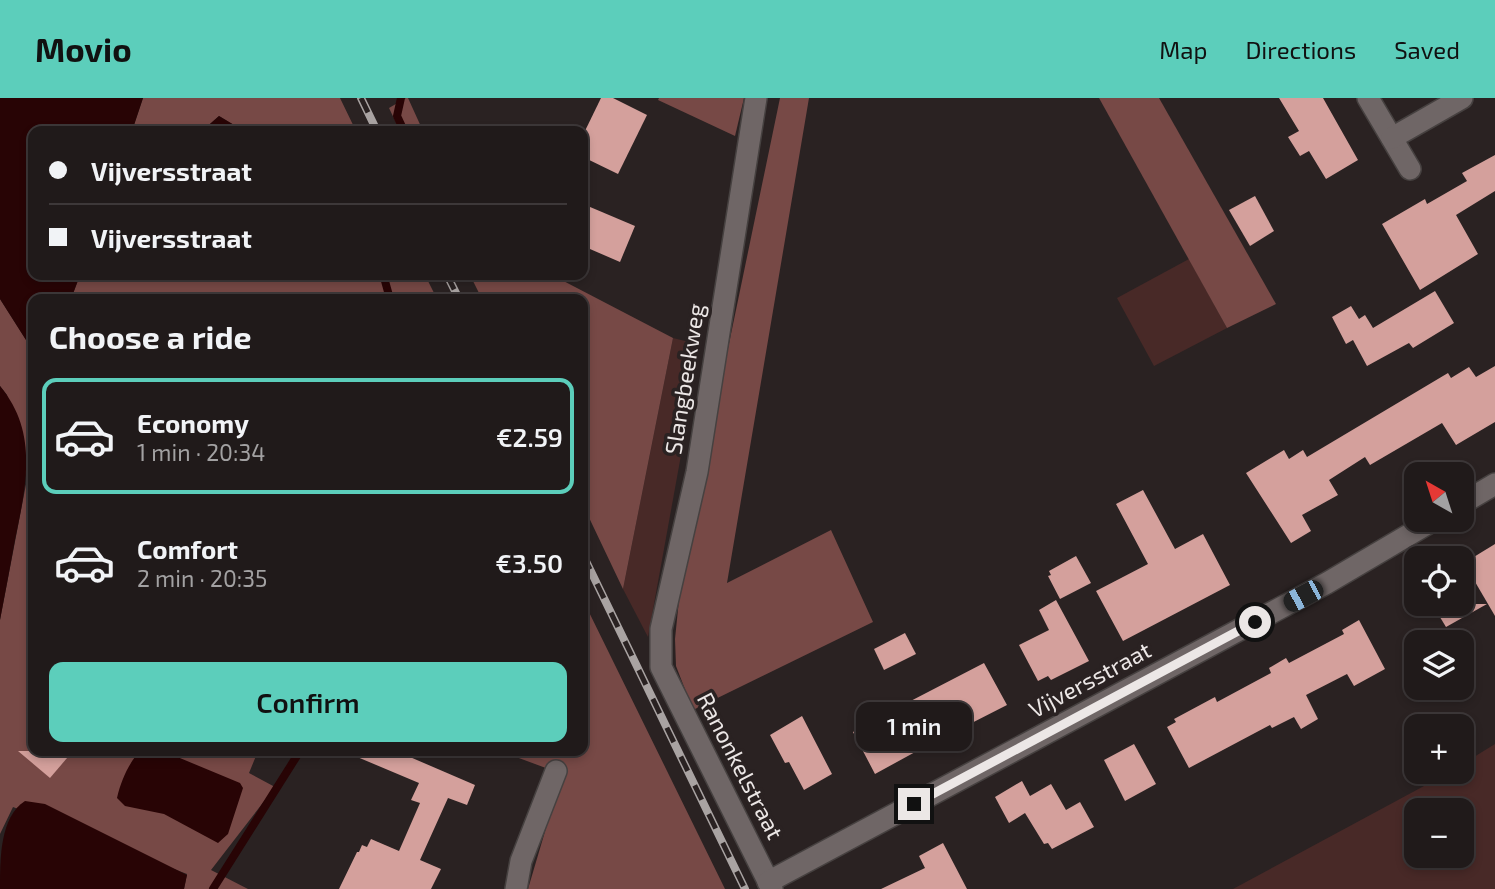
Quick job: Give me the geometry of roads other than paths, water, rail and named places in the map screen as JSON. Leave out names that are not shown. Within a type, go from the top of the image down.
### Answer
[{"type":"street","name":"Slangbeekweg","points":[[661,667],[661,629],[697,472],[756,98]]},
{"type":"street","points":[[1368,98],[1410,169]]},
{"type":"street","points":[[1392,138],[1462,98]]},
{"type":"street","points":[[1474,496],[1495,484]]},
{"type":"street","name":"Vijversstraat","points":[[770,885],[1315,589],[1413,532]]},
{"type":"street","name":"Ranonkelstraat","points":[[661,667],[770,885]]},
{"type":"street","points":[[516,889],[521,861],[556,771]]},
{"type":"waterway","points":[[401,98],[397,116],[402,126]]},
{"type":"waterway","points":[[386,280],[389,294]]},
{"type":"waterway","points":[[213,889],[297,756]]},
{"type":"railway","points":[[361,98],[375,126]]},
{"type":"railway","points":[[450,280],[456,294]]},
{"type":"railway","points":[[588,565],[745,889]]}]
